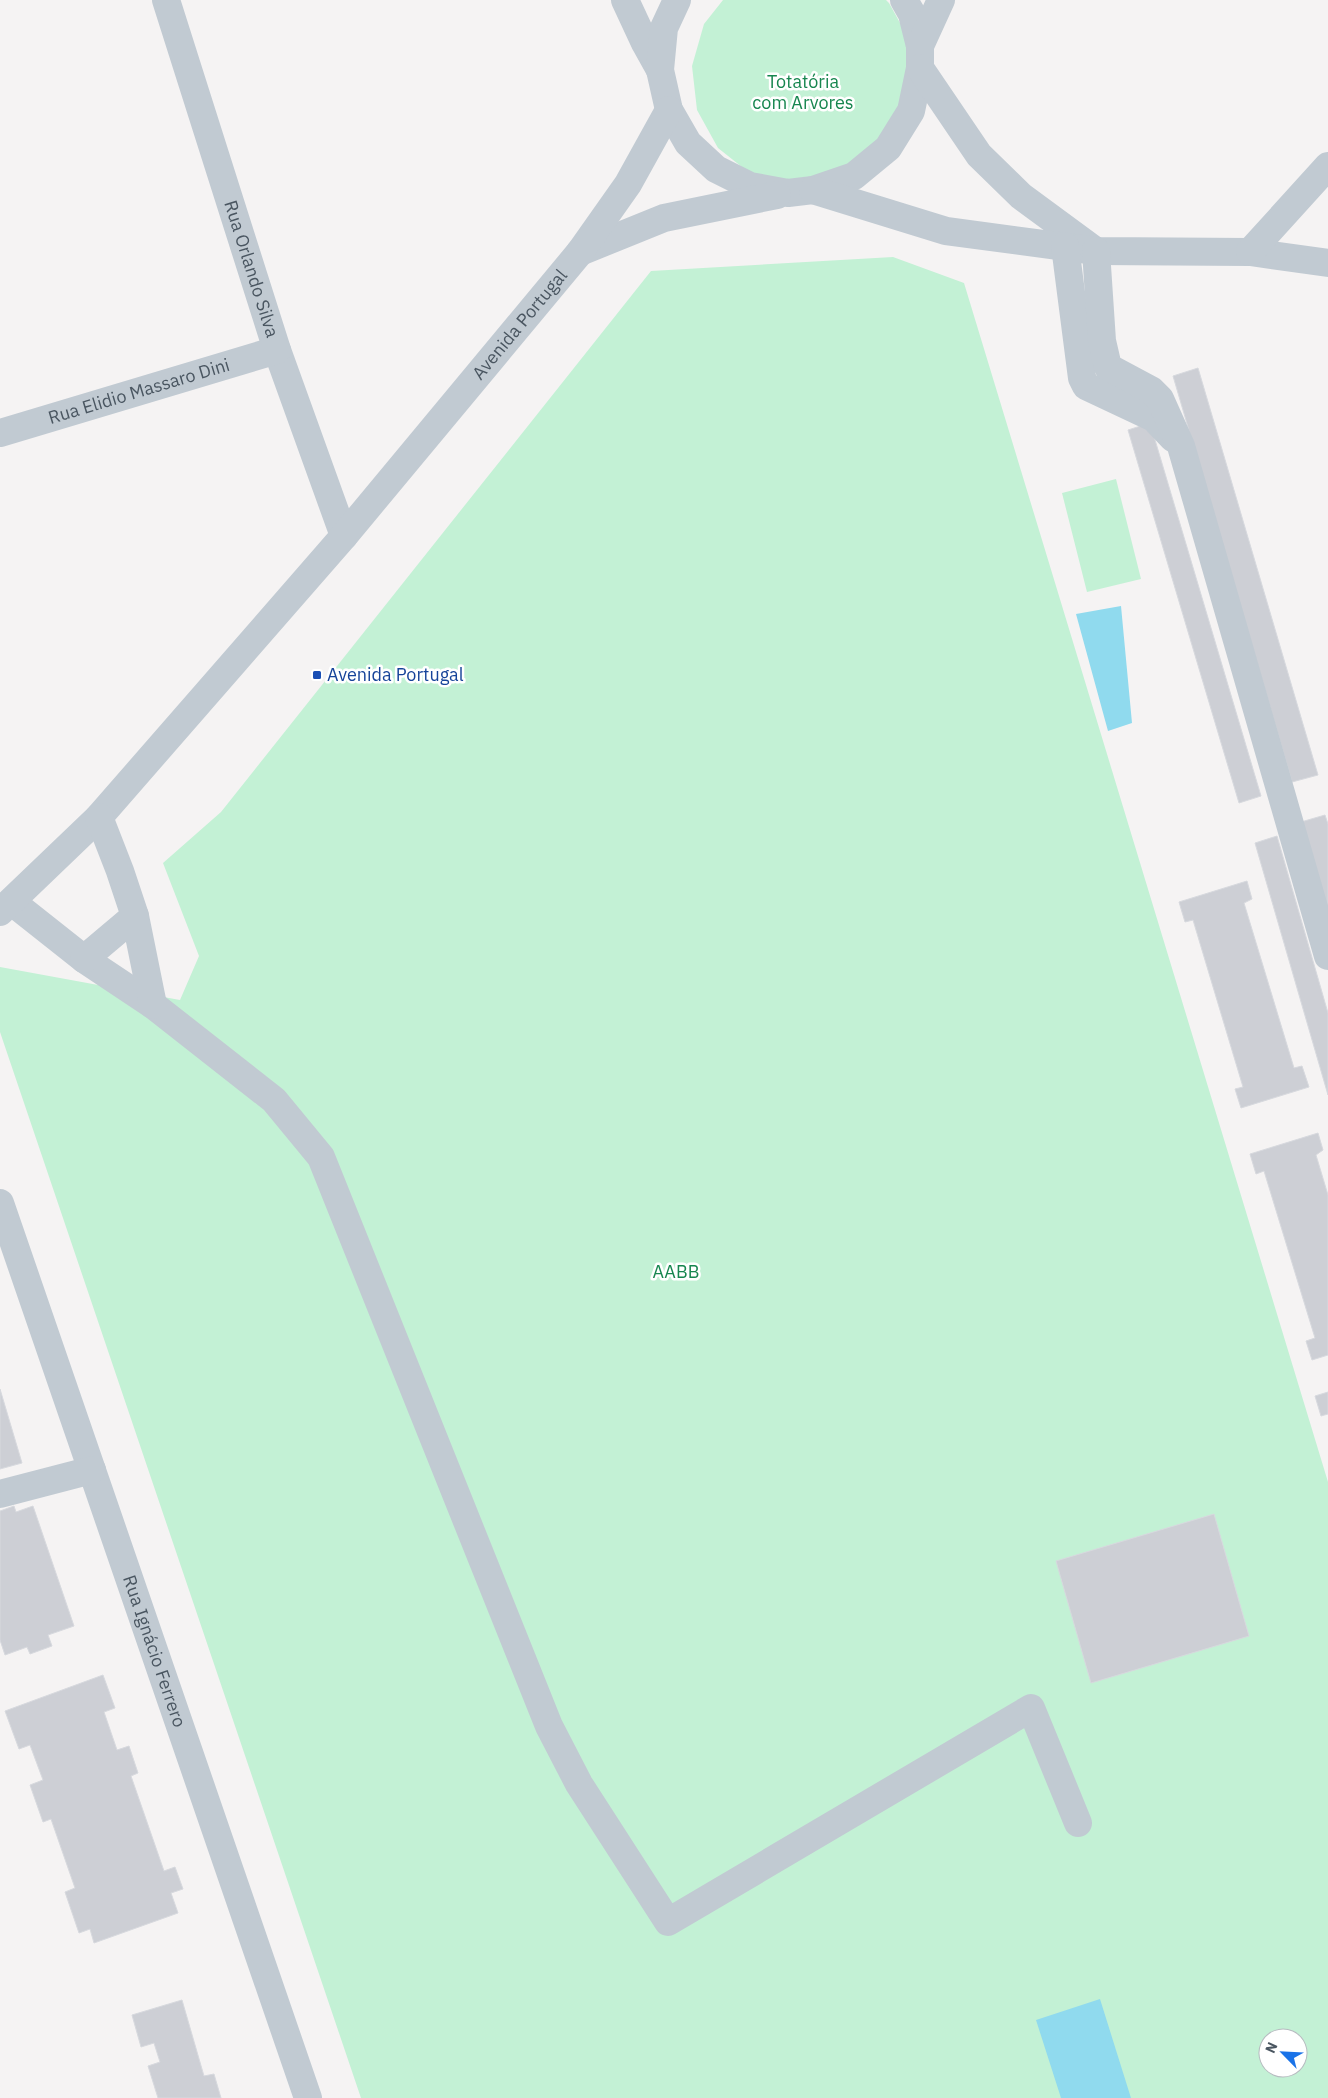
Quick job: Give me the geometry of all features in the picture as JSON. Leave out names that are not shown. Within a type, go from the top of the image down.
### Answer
[{"type":"street","name":"Rua Orlando Silva","points":[[166,0],[277,350],[344,536]]},
{"type":"street","points":[[625,0],[660,70],[669,110],[688,143],[716,169],[750,186],[800,191],[946,231],[1096,251],[1250,252],[1328,263]]},
{"type":"street","points":[[660,70],[664,28],[677,0]]},
{"type":"street","points":[[904,0],[912,14],[920,57],[979,155],[1021,196],[1096,251],[1102,341],[1108,367],[1151,390],[1160,400],[1181,446],[1328,956]]},
{"type":"street","points":[[920,57],[941,0]]},
{"type":"street","name":"Avenida Portugal","points":[[580,252],[664,218],[800,191],[854,176],[888,148],[911,111],[920,57]]},
{"type":"street","name":"Avenida Portugal","points":[[6,907],[99,817],[344,536],[580,252],[628,184],[669,110]]},
{"type":"street","points":[[1250,252],[1328,166]]},
{"type":"street","points":[[1065,246],[1082,378],[1086,386],[1154,418],[1181,446]]},
{"type":"street","name":"Rua Elidio Massaro Dini","points":[[0,433],[277,350]]},
{"type":"street","points":[[99,817],[120,871],[134,916],[153,1005]]},
{"type":"street","points":[[6,907],[153,1005],[274,1100],[321,1157],[549,1726],[579,1784],[668,1922],[1031,1708],[1078,1822]]},
{"type":"street","points":[[84,959],[134,916]]},
{"type":"street","name":"Rua Ignácio Ferrero","points":[[0,1203],[308,2098]]},
{"type":"street","points":[[0,1494],[92,1470]]},
{"type":"green space","name":"Totatória com Arvores","points":[[723,0],[886,0],[889,3],[910,41],[915,85],[875,161],[794,187],[752,175],[718,148],[697,110],[692,66],[704,24]]},
{"type":"green space","name":"AABB","points":[[893,257],[964,283],[1328,1482],[1328,2098],[361,2098],[0,1032],[0,967],[180,1000],[199,956],[163,863],[221,812],[651,271]]},
{"type":"green space","points":[[1116,479],[1141,579],[1087,592],[1062,493]]},
{"type":"water","points":[[1121,606],[1132,723],[1108,731],[1076,614]]},
{"type":"water","points":[[1100,1999],[1131,2098],[1061,2098],[1036,2020]]},
{"type":"building","points":[[1198,368],[1318,775],[1292,782],[1173,376]]},
{"type":"building","points":[[1150,423],[1261,796],[1239,803],[1128,430]]},
{"type":"building","points":[[1325,815],[1328,824],[1328,915],[1301,822]]},
{"type":"building","points":[[1277,836],[1328,1013],[1328,1095],[1255,843]]},
{"type":"building","points":[[1247,881],[1252,899],[1244,903],[1294,1068],[1302,1066],[1309,1087],[1241,1108],[1235,1089],[1243,1087],[1193,920],[1185,922],[1179,902]]},
{"type":"building","points":[[1318,1133],[1323,1150],[1316,1155],[1328,1195],[1328,1355],[1312,1360],[1306,1341],[1315,1338],[1264,1171],[1256,1174],[1250,1154]]},
{"type":"building","points":[[0,1389],[22,1463],[0,1469]]},
{"type":"building","points":[[1328,1392],[1328,1414],[1321,1416],[1315,1396]]},
{"type":"building","points":[[14,1506],[16,1512],[33,1506],[74,1626],[48,1635],[52,1646],[30,1654],[27,1647],[5,1655],[0,1640],[0,1511]]},
{"type":"building","points":[[1214,1514],[1249,1636],[1091,1683],[1056,1561]]},
{"type":"building","points":[[103,1675],[115,1708],[104,1712],[117,1750],[129,1746],[138,1773],[131,1776],[164,1871],[175,1867],[183,1889],[171,1893],[178,1913],[94,1943],[90,1929],[79,1933],[65,1892],[75,1888],[51,1819],[43,1822],[30,1785],[43,1780],[30,1745],[19,1749],[5,1711]]},
{"type":"building","points":[[182,2000],[204,2076],[214,2074],[221,2098],[158,2098],[148,2066],[160,2062],[154,2043],[141,2047],[132,2015]]},
{"type":"place","name":"Avenida Portugal","points":[[317,675]]}]
